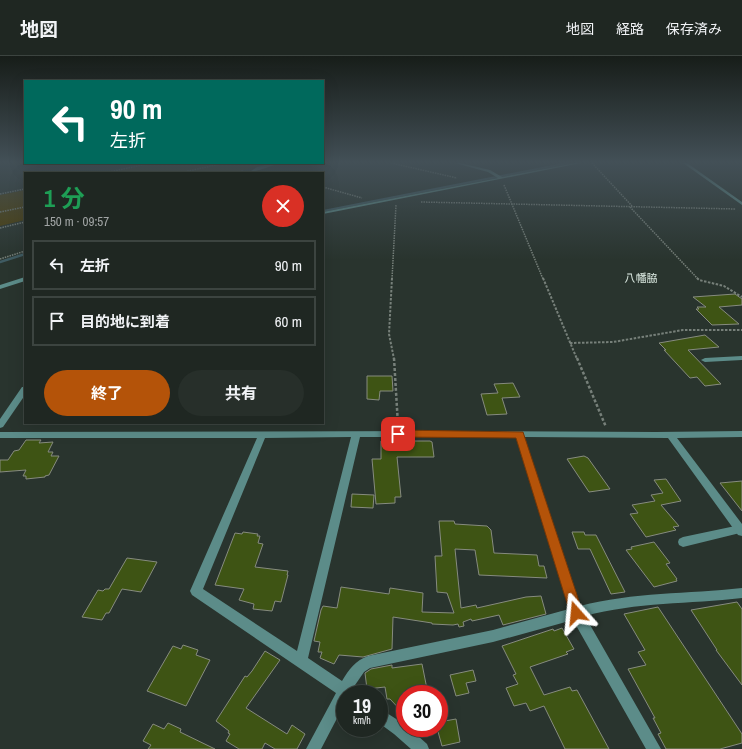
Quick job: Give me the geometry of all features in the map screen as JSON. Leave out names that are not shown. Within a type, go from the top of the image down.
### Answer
[{"type":"street","points":[[324,214],[409,195]]},
{"type":"street","points":[[730,195],[742,204]]},
{"type":"street","points":[[0,287],[24,279]]},
{"type":"street","points":[[705,360],[742,358]]},
{"type":"street","points":[[0,425],[24,390]]},
{"type":"street","points":[[520,434],[576,613],[654,749]]},
{"type":"street","points":[[0,436],[520,434],[671,436],[742,434]]},
{"type":"street","points":[[262,435],[196,591],[337,685]]},
{"type":"street","points":[[301,661],[356,435]]},
{"type":"street","points":[[671,436],[741,531],[683,542]]},
{"type":"street","points":[[350,685],[359,666],[368,662],[493,636],[594,608],[651,599],[706,597],[742,593]]},
{"type":"street","points":[[313,749],[336,710]]},
{"type":"street","points":[[388,721],[422,749]]},
{"type":"path","points":[[353,195],[366,199]]},
{"type":"path","points":[[508,195],[610,435]]},
{"type":"path","points":[[621,195],[699,280],[719,284],[742,297]]},
{"type":"path","points":[[397,202],[389,334],[395,363],[398,434]]},
{"type":"path","points":[[420,202],[742,209]]},
{"type":"path","points":[[0,212],[24,207]]},
{"type":"path","points":[[0,228],[24,222]]},
{"type":"path","points":[[0,259],[24,251]]},
{"type":"path","points":[[570,343],[613,342],[683,330],[742,330]]},
{"type":"shaded area","points":[[0,195],[24,195],[24,220],[0,226]]},
{"type":"building","points":[[735,294],[742,299],[742,305],[719,307],[739,324],[712,325],[696,309],[699,309],[697,307],[706,307],[693,297]]},
{"type":"building","points":[[705,335],[719,347],[688,350],[721,384],[705,386],[697,377],[690,378],[659,343]]},
{"type":"building","points":[[367,376],[392,376],[393,391],[380,391],[379,400],[367,399]]},
{"type":"building","points":[[513,383],[520,397],[502,398],[507,414],[487,415],[481,394],[498,393],[494,384]]},
{"type":"building","points":[[26,440],[41,440],[39,443],[53,442],[48,452],[53,452],[51,456],[59,456],[49,475],[45,477],[26,479],[26,476],[23,476],[26,470],[0,472],[0,460],[8,460],[14,451],[19,450]]},
{"type":"building","points":[[381,441],[432,442],[434,457],[397,457],[401,497],[395,497],[395,503],[376,504],[372,459],[381,459]]},
{"type":"building","points":[[584,456],[588,458],[610,489],[589,492],[567,459]]},
{"type":"building","points":[[666,479],[681,501],[661,505],[679,526],[673,527],[676,530],[646,537],[630,514],[638,513],[632,505],[655,501],[651,495],[663,493],[654,480]]},
{"type":"building","points":[[742,481],[742,511],[720,483]]},
{"type":"building","points":[[352,494],[374,495],[373,508],[351,507]]},
{"type":"building","points":[[439,521],[454,521],[455,524],[487,526],[491,530],[494,553],[537,555],[539,566],[544,566],[547,578],[479,575],[475,550],[455,549],[461,608],[476,605],[477,608],[526,597],[541,596],[546,614],[503,625],[499,615],[472,621],[471,619],[463,622],[464,626],[459,627],[458,624],[432,624],[393,617],[392,649],[363,657],[339,655],[334,664],[320,658],[322,652],[318,652],[320,642],[314,641],[321,610],[323,606],[337,608],[341,587],[389,594],[390,588],[423,593],[422,612],[454,613],[447,593],[437,592],[435,556],[442,556]]},
{"type":"building","points":[[243,532],[258,534],[257,536],[260,536],[258,543],[263,544],[255,567],[288,571],[281,602],[275,601],[272,611],[253,609],[254,604],[239,600],[244,589],[215,585],[235,533],[242,534]]},
{"type":"building","points":[[572,532],[584,532],[585,535],[596,535],[625,592],[611,594],[590,549],[578,549]]},
{"type":"building","points":[[654,542],[670,563],[666,564],[677,581],[654,587],[626,550],[632,549],[631,547]]},
{"type":"building","points":[[127,558],[157,562],[141,592],[122,589],[109,613],[106,613],[102,620],[82,617],[98,590],[103,591],[105,589],[109,589]]},
{"type":"building","points":[[737,602],[742,609],[742,685],[716,650],[691,610]]},
{"type":"building","points":[[658,607],[742,734],[742,743],[720,749],[666,749],[658,734],[661,733],[653,718],[655,718],[628,669],[646,665],[638,652],[645,650],[624,614]]},
{"type":"building","points":[[562,628],[574,649],[566,652],[568,654],[530,667],[544,695],[570,687],[572,691],[577,690],[609,749],[565,749],[544,706],[530,711],[526,703],[514,706],[506,688],[518,684],[513,675],[516,674],[502,646],[553,629],[554,631]]},
{"type":"building","points":[[183,645],[198,650],[196,655],[210,660],[186,706],[147,691],[173,646],[181,649]]},
{"type":"building","points":[[265,651],[280,660],[246,708],[287,734],[292,725],[305,734],[297,749],[275,749],[265,743],[262,749],[239,749],[226,741],[230,734],[228,733],[229,731],[216,721],[245,676],[247,677],[252,671]]},
{"type":"building","points":[[422,664],[426,685],[396,685],[396,705],[390,699],[388,699],[388,685],[366,685],[365,673],[371,669],[392,665],[392,668]]},
{"type":"building","points":[[473,670],[476,681],[466,683],[469,693],[456,696],[450,675]]},
{"type":"building","points":[[456,719],[460,742],[442,746],[440,737],[448,737],[448,720]]},
{"type":"building","points":[[168,723],[181,729],[180,732],[215,749],[148,749],[151,745],[143,741],[153,724],[164,729]]},
{"type":"waterway","points":[[324,211],[403,195]]},
{"type":"waterway","points":[[0,262],[24,254]]},
{"type":"district","name":"八幡脇","points":[[641,278]]},
{"type":"route","points":[[398,434],[520,434],[576,613]]}]
